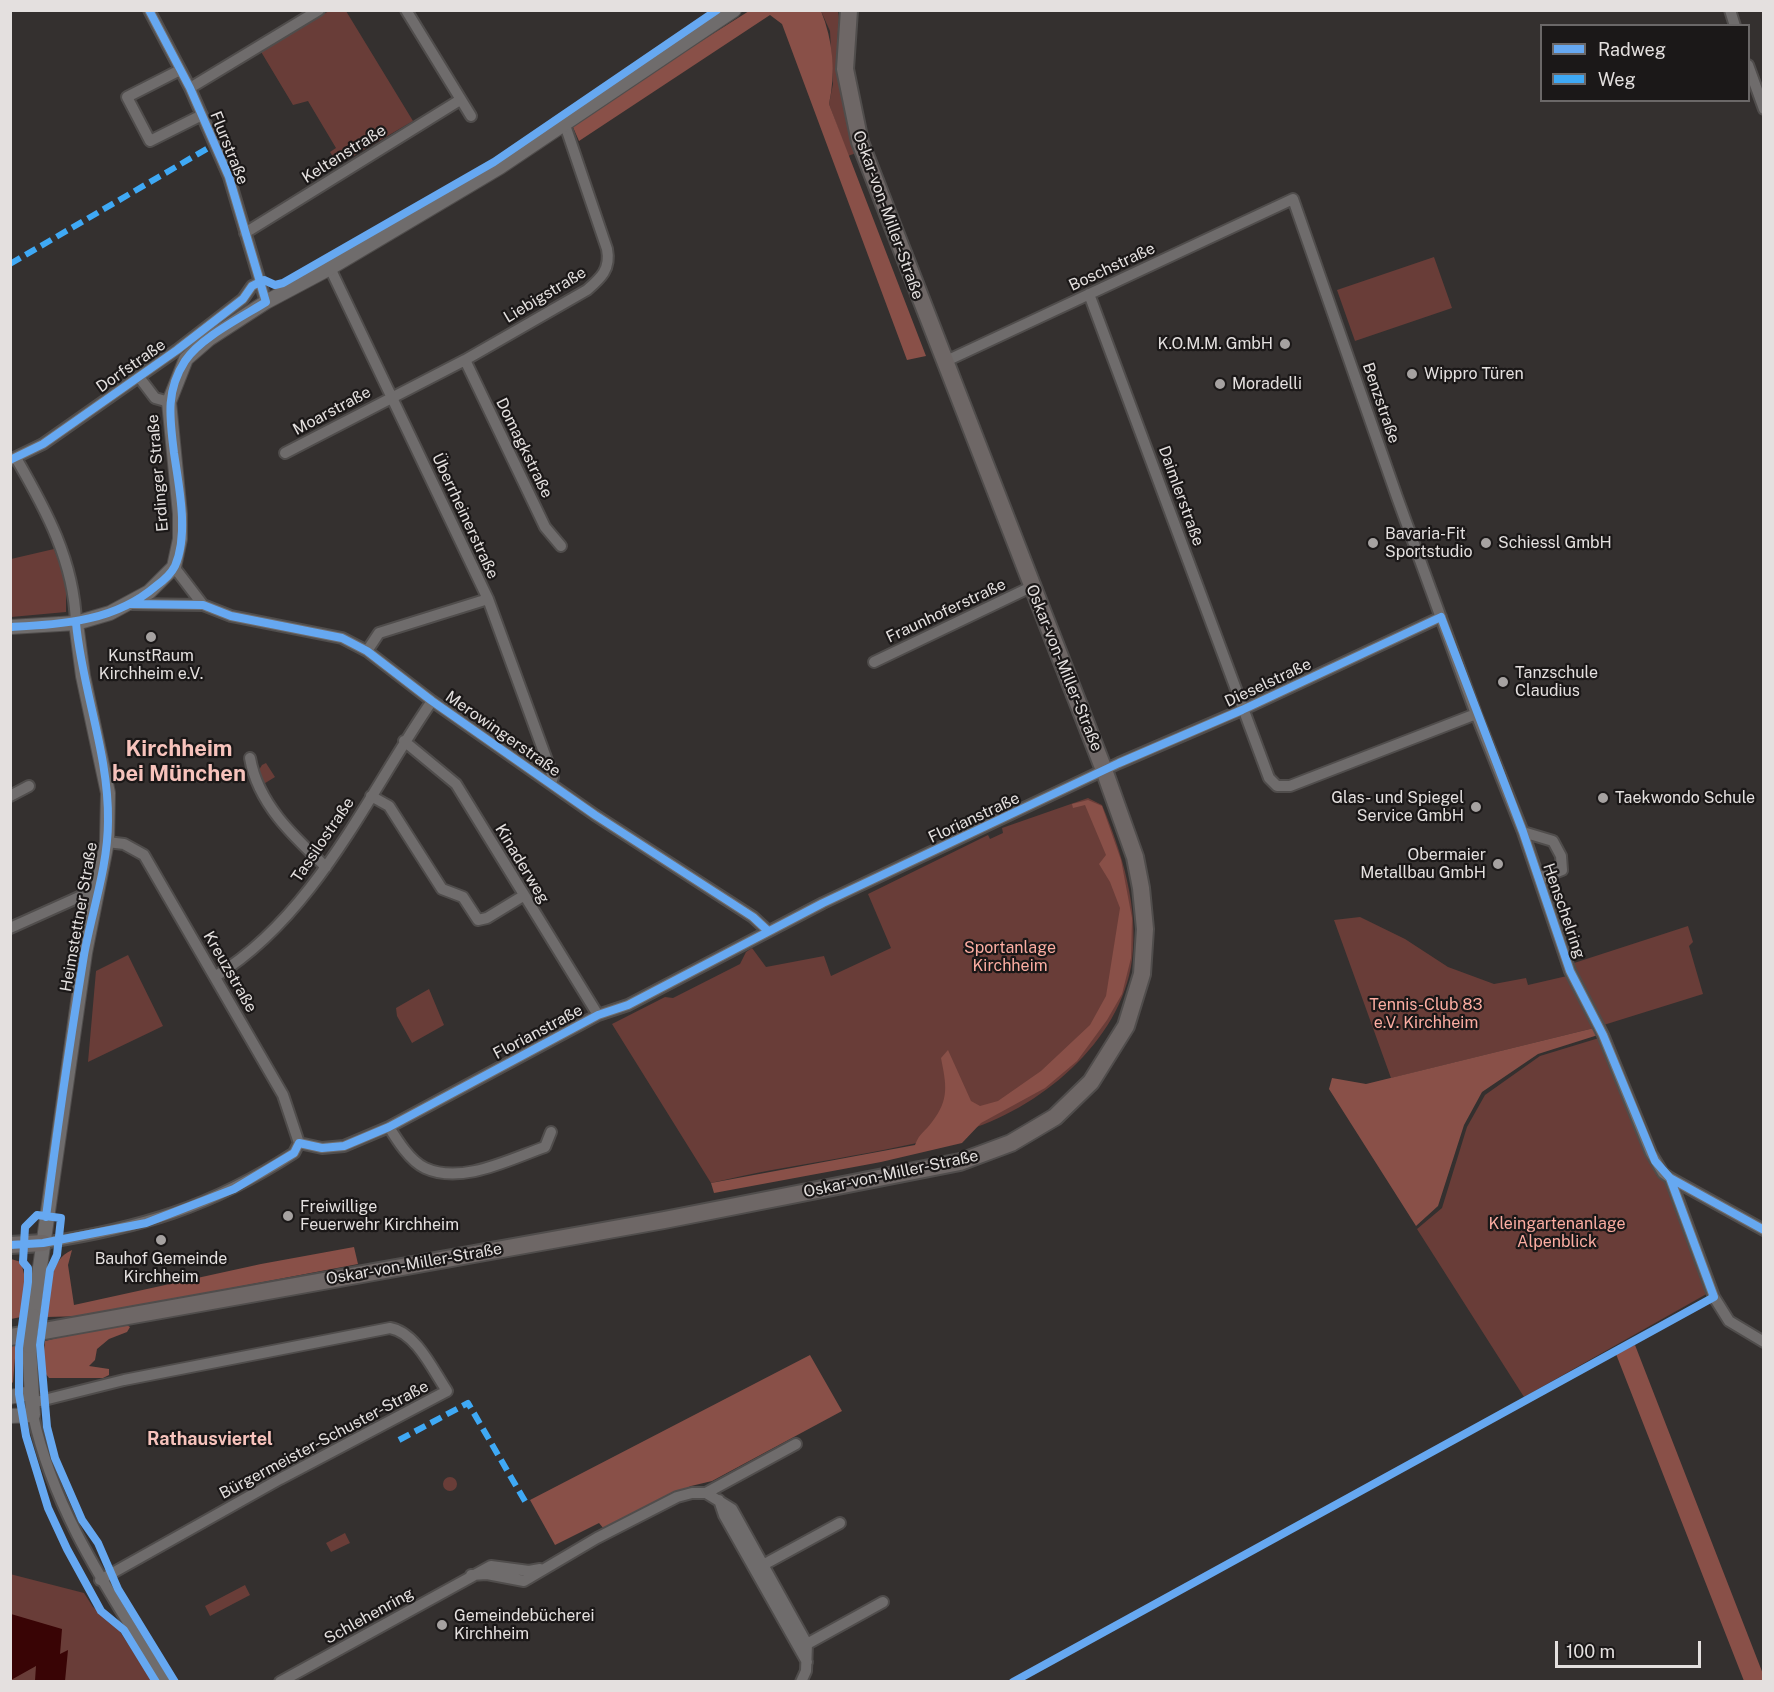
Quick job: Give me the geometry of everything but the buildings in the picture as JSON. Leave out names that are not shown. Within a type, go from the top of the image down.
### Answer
[{"type":"main road","name":"Oskar-von-Miller-Straße","points":[[10,1337],[840,1186],[960,1162],[1011,1143],[1055,1117],[1091,1082],[1126,1026],[1142,974],[1145,929],[1135,858],[1104,770],[944,362],[853,119],[845,69],[849,10]]},
{"type":"main road","points":[[10,1245],[43,1243]]},
{"type":"street","name":"Flurstraße","points":[[149,10],[190,88],[229,177],[258,283],[266,302]]},
{"type":"street","points":[[190,88],[318,10]]},
{"type":"street","points":[[406,10],[471,116]]},
{"type":"street","name":"Erdinger Straße","points":[[174,567],[180,539],[180,514],[169,402],[181,355],[266,302],[330,268],[453,195],[565,125],[734,10]]},
{"type":"street","points":[[1750,68],[1764,109]]},
{"type":"street","points":[[180,70],[127,97],[150,141],[202,116]]},
{"type":"street","name":"Keltenstraße","points":[[245,233],[460,100]]},
{"type":"street","name":"Liebigstraße","points":[[393,395],[465,360],[587,290],[603,276],[609,258],[607,249],[565,125]]},
{"type":"street","name":"Boschstraße","points":[[944,362],[1293,199]]},
{"type":"street","name":"Benzstraße","points":[[1293,199],[1441,617]]},
{"type":"street","name":"Überrheinerstraße","points":[[330,268],[393,395],[488,600],[554,777],[551,784]]},
{"type":"street","name":"Dorfstraße","points":[[13,459],[43,444],[139,377],[181,355],[243,299],[252,286],[258,283]]},
{"type":"street","name":"Daimlerstraße","points":[[1089,294],[1242,710]]},
{"type":"street","name":"Domagkstraße","points":[[465,360],[545,527],[561,546]]},
{"type":"street","name":"Dorfstraße","points":[[139,377],[155,398],[169,402]]},
{"type":"street","name":"Moarstraße","points":[[285,453],[393,395]]},
{"type":"street","points":[[13,459],[40,500],[64,553],[71,573],[76,623]]},
{"type":"street","points":[[10,627],[76,623],[131,604],[163,581],[174,567]]},
{"type":"street","name":"Merowingerstraße","points":[[174,567],[204,605],[231,616],[342,638],[367,651],[432,701],[658,857],[753,917],[767,930]]},
{"type":"street","name":"Fraunhoferstraße","points":[[874,662],[1031,587]]},
{"type":"street","points":[[367,651],[379,633],[488,600]]},
{"type":"street","points":[[131,604],[204,605]]},
{"type":"street","name":"Dieselstraße","points":[[1104,770],[1242,710],[1441,617]]},
{"type":"street","name":"Henschelring","points":[[1441,617],[1476,714],[1523,832],[1570,971],[1603,1035],[1651,1153],[1663,1173],[1670,1178],[1693,1193],[1764,1230]]},
{"type":"street","name":"Heimstettner Straße","points":[[76,623],[83,676],[108,793],[107,842],[83,963],[33,1316],[29,1346],[32,1403],[39,1442],[70,1523],[100,1580],[165,1682]]},
{"type":"street","name":"Tassilostraße","points":[[216,976],[243,959],[292,908],[326,867],[404,741],[432,701]]},
{"type":"street","points":[[1242,710],[1269,778],[1277,786],[1290,786],[1476,714]]},
{"type":"street","name":"Kinaderweg","points":[[404,741],[456,784],[598,1015]]},
{"type":"street","points":[[250,758],[260,789],[285,829],[326,867]]},
{"type":"street","name":"Florianstraße","points":[[299,1143],[322,1148],[344,1146],[389,1127],[598,1015],[628,1005],[767,930],[1104,770]]},
{"type":"street","points":[[10,796],[29,786]]},
{"type":"street","points":[[371,796],[389,806],[442,888],[463,897],[478,920],[487,918],[523,896]]},
{"type":"street","name":"Henschelring","points":[[1523,832],[1553,841],[1561,856],[1562,870],[1544,877],[1538,875]]},
{"type":"street","name":"Kreuzstraße","points":[[107,842],[124,844],[144,855],[283,1095],[299,1143]]},
{"type":"street","points":[[10,928],[88,892],[97,893]]},
{"type":"street","points":[[389,1127],[399,1144],[424,1168],[454,1173],[480,1169],[545,1147],[551,1132]]},
{"type":"street","points":[[43,1243],[146,1223],[186,1210],[234,1189],[271,1168],[294,1153],[299,1143]]},
{"type":"street","points":[[1670,1178],[1714,1297],[1729,1321],[1764,1342]]},
{"type":"street","name":"Bürgermeister-Schuster-Straße","points":[[32,1403],[123,1380],[390,1328],[400,1330],[414,1344],[447,1391],[280,1479],[100,1580]]},
{"type":"street","points":[[10,1397],[32,1403]]},
{"type":"street","points":[[10,1416],[32,1403]]},
{"type":"street","points":[[706,1493],[796,1444]]},
{"type":"street","name":"Schlehenring","points":[[280,1682],[471,1575],[487,1574],[524,1581],[550,1564],[677,1497],[692,1493],[706,1493]]},
{"type":"street","points":[[706,1493],[732,1509],[807,1644],[807,1662],[801,1682]]},
{"type":"street","points":[[719,1500],[724,1515],[807,1662]]},
{"type":"street","points":[[763,1565],[840,1523]]},
{"type":"street","points":[[807,1644],[883,1602]]},
{"type":"green space","points":[[329,11],[346,11],[413,121],[338,165],[330,152],[336,148],[308,101],[293,105],[260,50]]},
{"type":"green space","points":[[821,11],[838,11],[840,86],[856,153],[848,156],[829,104],[833,84],[830,31]]},
{"type":"green space","points":[[1434,257],[1452,308],[1355,341],[1337,290]]},
{"type":"green space","points":[[54,549],[66,580],[66,612],[11,617],[11,559]]},
{"type":"green space","points":[[266,763],[275,777],[262,785],[257,773]]},
{"type":"green space","name":"Sportanlage Kirchheim","points":[[1088,798],[1102,805],[1116,842],[1131,900],[1134,940],[1125,990],[1112,1018],[1094,1045],[1072,1068],[1046,1090],[1019,1107],[990,1122],[961,1132],[899,1147],[711,1183],[612,1024],[665,997],[673,998],[740,964],[746,952],[752,948],[766,967],[824,956],[831,976],[891,948],[868,894],[988,835],[990,839],[1003,833],[1002,828]]},
{"type":"green space","name":"Tennis-Club 83 e.V. Kirchheim","points":[[1360,917],[1405,939],[1448,967],[1494,984],[1526,978],[1528,985],[1567,976],[1571,964],[1688,926],[1693,942],[1689,946],[1703,994],[1594,1028],[1391,1078],[1334,920]]},
{"type":"green space","points":[[128,955],[163,1026],[88,1062],[96,971]]},
{"type":"green space","points":[[429,989],[444,1025],[412,1043],[397,1016],[396,1008]]},
{"type":"green space","name":"Kleingartenanlage Alpenblick","points":[[1599,1038],[1640,1141],[1657,1176],[1666,1178],[1710,1292],[1524,1397],[1417,1229],[1442,1208],[1467,1127],[1485,1095],[1540,1056]]},
{"type":"green space","points":[[447,1477],[453,1477],[457,1484],[453,1491],[447,1491],[443,1487],[443,1481]]},
{"type":"green space","points":[[345,1533],[350,1543],[331,1552],[326,1543]]},
{"type":"green space","points":[[10,1574],[84,1593],[93,1607],[117,1627],[152,1681],[11,1681]]},
{"type":"green space","points":[[245,1585],[250,1595],[210,1616],[205,1606]]},
{"type":"shaded area","points":[[749,11],[821,11],[832,57],[829,104],[926,356],[907,360],[782,24],[770,15],[579,141],[572,125]]},
{"type":"shaded area","points":[[1088,800],[1102,806],[1121,860],[1132,918],[1131,958],[1122,994],[1107,1020],[1077,1061],[1045,1088],[981,1123],[962,1143],[881,1162],[714,1193],[711,1183],[915,1145],[942,1106],[945,1084],[941,1058],[948,1050],[971,1101],[980,1106],[998,1101],[1041,1071],[1090,1025],[1106,996],[1120,908],[1110,882],[1099,864],[1106,855],[1085,805],[1073,808],[1072,804]]},
{"type":"shaded area","points":[[1594,1028],[1598,1035],[1538,1054],[1482,1092],[1464,1125],[1438,1206],[1416,1226],[1329,1089],[1332,1078],[1366,1084]]},
{"type":"shaded area","points":[[354,1247],[358,1264],[84,1316],[46,1317],[54,1269],[58,1261],[72,1250],[68,1265],[74,1305],[261,1264]]},
{"type":"shaded area","points":[[11,1259],[21,1262],[25,1278],[21,1317],[11,1319]]},
{"type":"shaded area","points":[[122,1322],[130,1327],[127,1332],[109,1339],[97,1349],[95,1360],[89,1366],[109,1369],[109,1375],[103,1378],[49,1378],[42,1369],[45,1341]]},
{"type":"shaded area","points":[[1635,1345],[1763,1674],[1763,1681],[1744,1681],[1616,1354]]},
{"type":"shaded area","points":[[11,1346],[16,1346],[11,1384]]},
{"type":"shaded area","points":[[810,1355],[842,1411],[712,1481],[691,1486],[604,1529],[599,1523],[555,1545],[530,1500]]},
{"type":"shaded area","points":[[11,1614],[62,1629],[60,1654],[68,1650],[65,1681],[35,1681],[36,1666],[11,1680]]},
{"type":"marked path","points":[[10,264],[215,144]]},
{"type":"marked path","points":[[399,1440],[468,1403],[526,1503]]},
{"type":"cycle path","points":[[10,627],[68,622],[105,614],[140,598],[171,572],[179,553],[182,525],[170,417],[174,384],[192,352],[222,328],[266,302],[229,177],[190,88],[149,10]]},
{"type":"cycle path","points":[[10,460],[43,444],[177,350],[243,299],[252,286],[264,280],[275,285],[283,283],[494,162],[717,10]]},
{"type":"cycle path","points":[[131,604],[203,605],[231,616],[342,638],[367,651],[432,701],[595,815],[753,917],[767,930]]},
{"type":"cycle path","points":[[10,1245],[43,1243],[146,1223],[234,1189],[294,1153],[299,1143],[322,1148],[344,1146],[389,1127],[598,1015],[628,1005],[823,903],[1119,763],[1242,710],[1441,617],[1523,832],[1570,971],[1603,1035],[1655,1161],[1670,1178],[1764,1230]]},
{"type":"cycle path","points":[[46,1217],[84,955],[103,872],[108,821],[100,746],[79,648],[76,623]]},
{"type":"cycle path","points":[[1013,1682],[1714,1297],[1670,1178]]},
{"type":"cycle path","points":[[156,1682],[124,1630],[101,1611],[67,1549],[48,1508],[26,1436],[19,1394],[19,1348],[28,1282],[28,1268],[23,1262],[25,1227],[37,1215],[61,1218],[57,1255],[50,1270],[40,1345],[47,1427],[55,1458],[82,1520],[98,1543],[118,1589],[175,1682]]},
{"type":"place","name":"K.O.M.M. GmbH","points":[[1285,344]]},
{"type":"place","name":"Wippro Türen","points":[[1412,374]]},
{"type":"place","name":"Moradelli","points":[[1220,384]]},
{"type":"place","name":"Bavaria-Fit Sportstudio","points":[[1373,543]]},
{"type":"place","name":"Schiessl GmbH","points":[[1486,543]]},
{"type":"place","name":"KunstRaum Kirchheim e.V.","points":[[151,637]]},
{"type":"place","name":"Tanzschule Claudius","points":[[1503,682]]},
{"type":"place","name":"Taekwondo Schule","points":[[1603,798]]},
{"type":"place","name":"Glas- und Spiegel Service GmbH","points":[[1476,807]]},
{"type":"place","name":"Obermaier Metallbau GmbH","points":[[1498,864]]},
{"type":"place","name":"Freiwillige Feuerwehr Kirchheim","points":[[288,1216]]},
{"type":"place","name":"Bauhof Gemeinde Kirchheim","points":[[161,1240]]},
{"type":"place","name":"Gemeindebücherei Kirchheim","points":[[442,1625]]},
{"type":"district","name":"Kirchheim bei München","points":[[179,762]]},
{"type":"district","name":"Rathausviertel","points":[[210,1439]]}]
